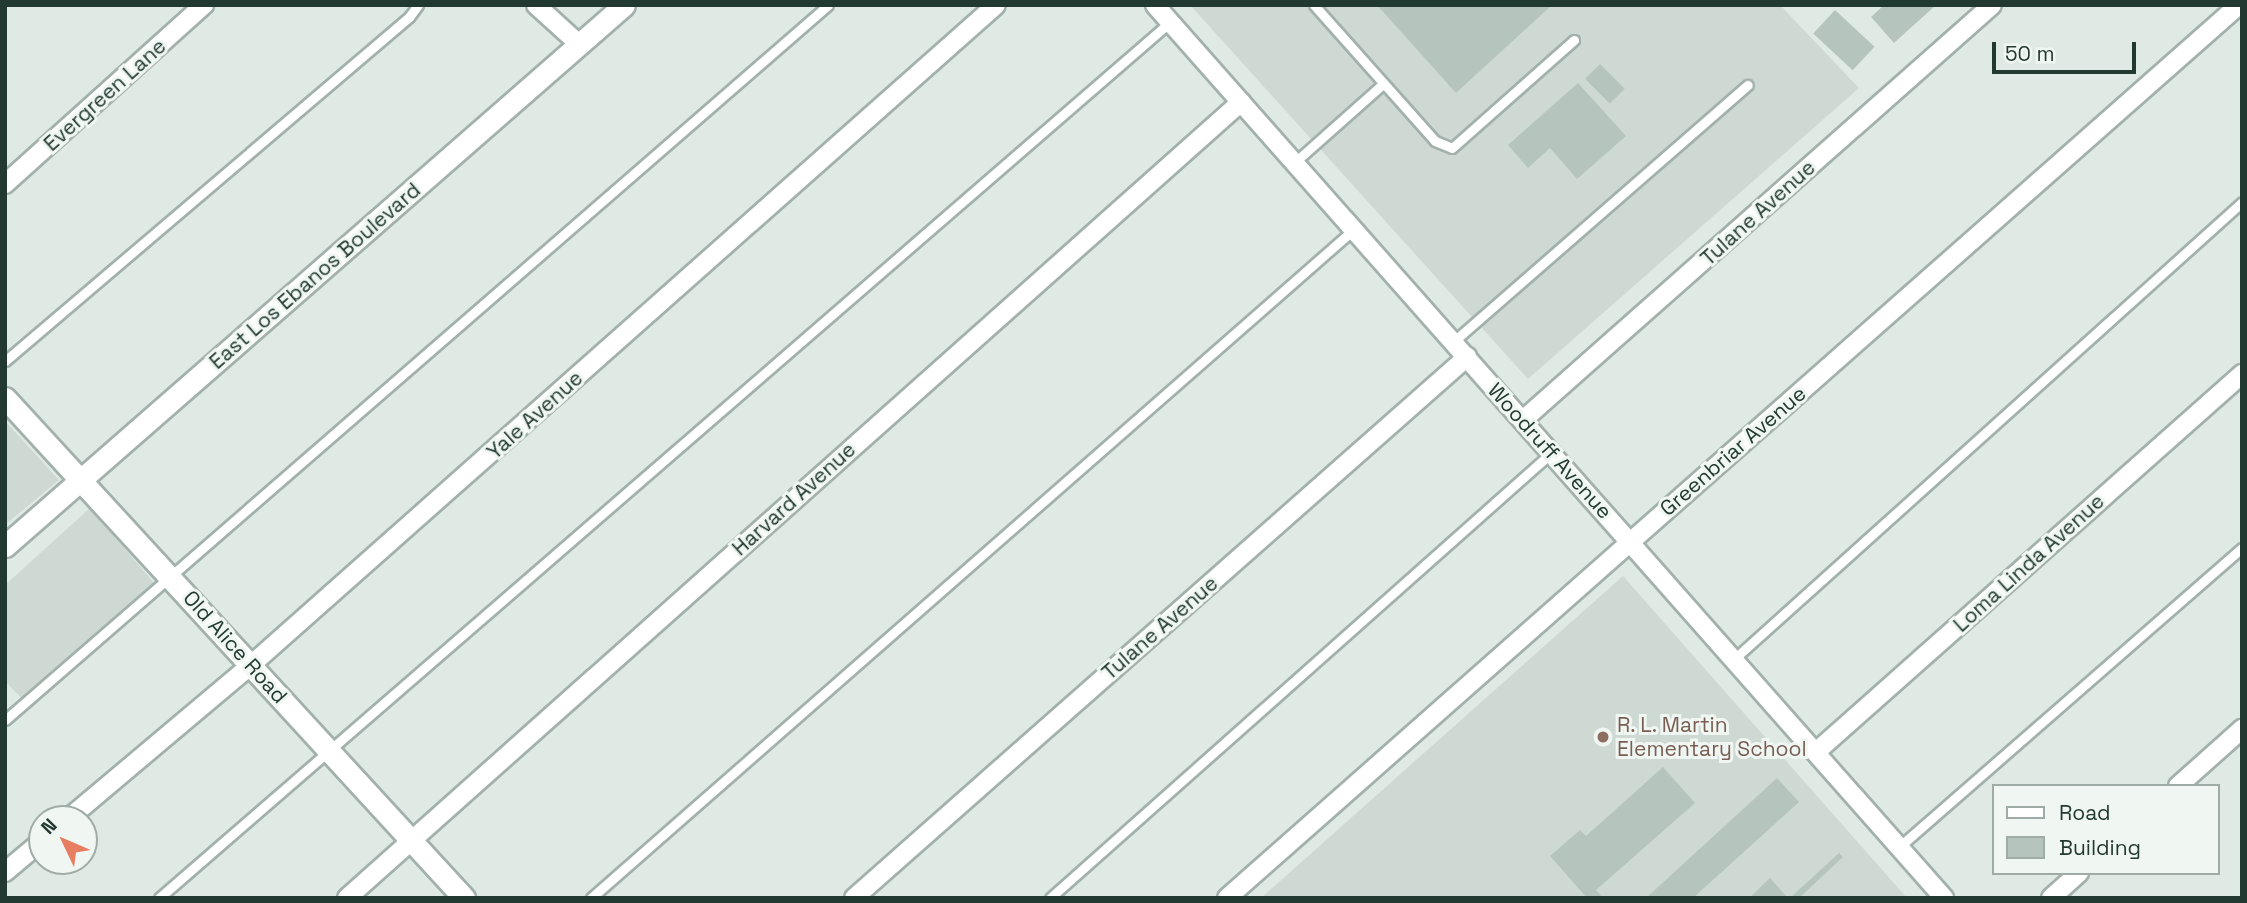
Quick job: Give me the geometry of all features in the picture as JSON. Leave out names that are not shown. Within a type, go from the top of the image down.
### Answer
[{"type":"street","name":"Evergreen Lane","points":[[5,184],[204,5]]},
{"type":"street","points":[[536,5],[580,45]]},
{"type":"street","name":"East Los Ebanos Boulevard","points":[[5,546],[624,5]]},
{"type":"street","name":"Yale Avenue","points":[[85,805],[251,665],[996,5]]},
{"type":"street","name":"Woodruff Avenue","points":[[1156,5],[1944,898]]},
{"type":"street","name":"Tulane Avenue","points":[[1523,420],[1992,5]]},
{"type":"street","name":"Greenbriar Avenue","points":[[1227,898],[2239,5]]},
{"type":"street","name":"Harvard Avenue","points":[[346,898],[1241,102]]},
{"type":"street","name":"Tulane Avenue","points":[[854,898],[1467,357]]},
{"type":"street","name":"Loma Linda Avenue","points":[[1816,752],[2242,374]]},
{"type":"street","name":"Old Alice Road","points":[[5,398],[464,898]]},
{"type":"street","points":[[2180,784],[2242,729]]},
{"type":"street","points":[[5,872],[28,853]]},
{"type":"street","points":[[2051,898],[2077,875]]},
{"type":"lane","points":[[5,361],[409,16],[418,5]]},
{"type":"lane","points":[[5,720],[828,5]]},
{"type":"lane","points":[[1314,5],[1435,141],[1452,148],[1574,40]]},
{"type":"lane","points":[[159,898],[1170,22]]},
{"type":"lane","points":[[1294,162],[1383,83]]},
{"type":"lane","points":[[1454,342],[1748,85]]},
{"type":"lane","points":[[1734,659],[2242,202]]},
{"type":"lane","points":[[591,898],[1354,229]]},
{"type":"lane","points":[[1050,898],[1552,453]]},
{"type":"lane","points":[[1899,847],[2242,548]]},
{"type":"shaded area","points":[[1190,5],[1780,5],[1859,88],[1528,379]]},
{"type":"shaded area","points":[[5,421],[59,480],[5,525]]},
{"type":"shaded area","points":[[90,508],[161,591],[24,701],[5,681],[5,585]]},
{"type":"shaded area","name":"R. L. Martin Elementary School","points":[[1623,576],[1907,898],[1261,898]]},
{"type":"building","points":[[1377,5],[1552,5],[1456,93]]},
{"type":"building","points":[[1884,5],[1936,5],[1894,43],[1871,17]]},
{"type":"building","points":[[1835,10],[1874,47],[1853,70],[1813,33]]},
{"type":"building","points":[[1600,64],[1625,89],[1610,104],[1585,79]]},
{"type":"building","points":[[1578,83],[1626,136],[1577,179],[1550,148],[1528,168],[1508,145]]},
{"type":"building","points":[[1663,767],[1695,803],[1596,890],[1603,898],[1587,898],[1550,856],[1580,830],[1586,836]]},
{"type":"building","points":[[1777,778],[1799,802],[1693,898],[1646,898]]},
{"type":"building","points":[[1839,853],[1843,857],[1799,898],[1790,898]]},
{"type":"building","points":[[1770,878],[1788,898],[1749,898]]},
{"type":"place","name":"R. L. Martin Elementary School","points":[[1603,737]]}]
